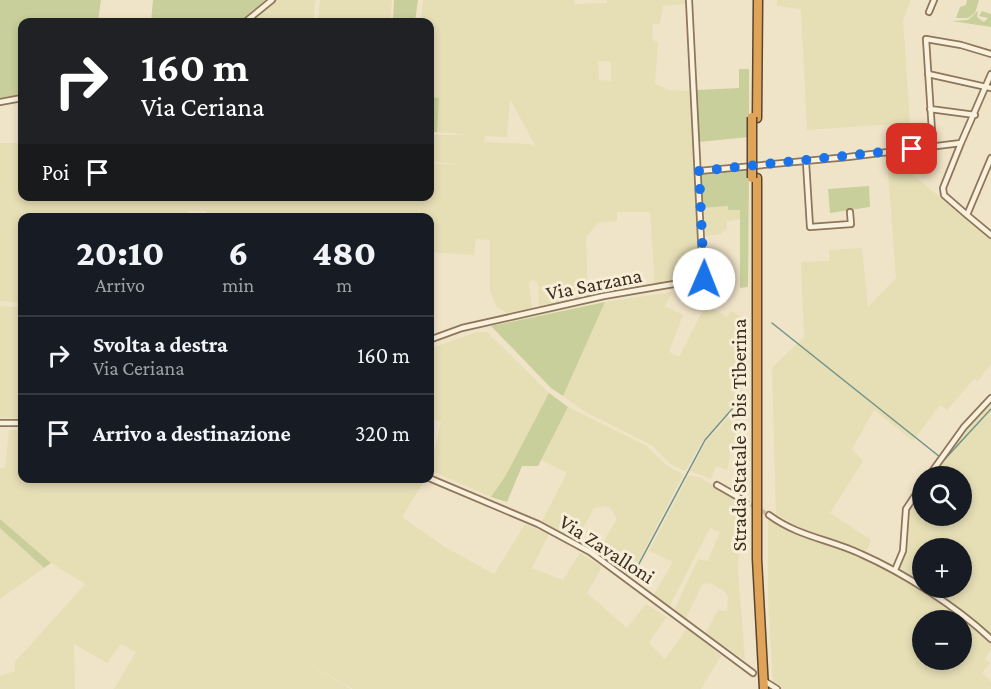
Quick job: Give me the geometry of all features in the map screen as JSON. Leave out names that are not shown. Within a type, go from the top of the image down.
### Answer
[{"type":"highway","name":"Strada Statale 3 bis Tiberina","points":[[752,0],[755,118]]},
{"type":"highway","name":"Strada Statale 3 bis Tiberina","points":[[758,0],[754,178],[752,559],[758,689]]},
{"type":"highway","name":"Strada Statale 3 bis Tiberina","points":[[754,178],[758,559],[765,686]]},
{"type":"street","points":[[250,18],[272,0]]},
{"type":"street","name":"Via Sarzana","points":[[434,338],[462,328],[585,301],[704,279],[689,0]]},
{"type":"street","points":[[929,12],[934,0]]},
{"type":"street","points":[[933,146],[926,39],[961,45],[991,54]]},
{"type":"street","points":[[928,74],[989,86]]},
{"type":"street","points":[[991,74],[989,86],[961,143],[943,188],[944,195],[991,235]]},
{"type":"street","points":[[0,102],[18,99]]},
{"type":"street","points":[[930,109],[975,114]]},
{"type":"street","points":[[699,171],[806,162],[961,143]]},
{"type":"street","points":[[967,215],[991,158]]},
{"type":"street","points":[[806,162],[810,227],[851,224],[850,212]]},
{"type":"street","points":[[936,466],[991,398]]},
{"type":"street","points":[[0,423],[18,423]]},
{"type":"street","name":"Via Zavalloni","points":[[434,480],[538,524],[590,552],[753,673]]},
{"type":"street","points":[[717,485],[745,501]]},
{"type":"street","points":[[896,570],[903,551],[906,509],[912,500]]},
{"type":"street","points":[[769,515],[788,528],[861,554],[896,570],[964,614],[991,639]]},
{"type":"street","points":[[765,686],[777,689]]},
{"type":"shaded area","points":[[277,0],[315,0],[314,18],[253,18]]},
{"type":"shaded area","points":[[320,0],[392,0],[390,18],[318,18]]},
{"type":"shaded area","points":[[423,0],[574,0],[574,4],[607,3],[607,0],[687,0],[687,4],[663,6],[660,24],[653,24],[652,39],[658,43],[655,84],[669,90],[691,91],[702,277],[655,286],[650,212],[617,212],[617,221],[598,223],[586,237],[588,295],[539,306],[538,283],[532,280],[529,283],[532,308],[507,313],[497,307],[490,292],[490,240],[476,239],[474,255],[434,252],[434,213],[207,213],[207,211],[188,211],[188,213],[18,213],[18,303],[0,301],[0,143],[18,143],[18,201],[434,201],[434,163],[463,165],[434,162],[434,135],[471,135],[437,132],[439,99],[434,98],[434,18],[421,18]],"holes":[[[598,61],[611,62],[611,81],[599,80]],[[510,99],[536,147],[530,144],[484,142],[485,136],[507,137]]]},
{"type":"shaded area","points":[[777,0],[911,0],[903,20],[910,123],[807,130],[801,9],[777,6]]},
{"type":"shaded area","points":[[915,153],[913,175],[991,239],[991,364],[978,381],[974,379],[947,410],[940,405],[913,441],[874,410],[852,449],[863,461],[830,513],[871,540],[867,551],[809,533],[776,514],[772,368],[804,337],[801,262],[829,261],[829,250],[862,248],[868,307],[896,278],[887,157]]},
{"type":"shaded area","points":[[728,206],[740,210],[741,219],[727,221],[727,228],[721,234],[705,236],[703,208]]},
{"type":"shaded area","points":[[672,292],[665,306],[683,315],[669,352],[679,357],[706,304],[727,317],[731,311],[743,318],[740,357],[742,392],[737,402],[704,439],[685,471],[670,464],[653,446],[582,410],[563,396],[605,302]]},
{"type":"shaded area","points":[[0,306],[18,307],[18,418],[0,418]]},
{"type":"shaded area","points":[[477,332],[487,332],[549,393],[506,475],[491,497],[434,472],[434,453],[441,422],[434,420],[434,347]]},
{"type":"shaded area","points":[[991,401],[991,634],[972,617],[972,610],[912,610],[912,670],[972,670],[972,623],[991,640],[991,649],[985,659],[990,663],[982,673],[991,682],[991,689],[783,689],[773,684],[768,597],[768,516],[791,532],[834,546],[896,574],[907,547],[912,503],[912,526],[972,526],[972,466],[939,466],[962,432]]},
{"type":"shaded area","points":[[739,405],[739,445],[732,444],[727,470],[716,466],[711,479],[690,471],[706,442]]},
{"type":"shaded area","points":[[568,407],[647,446],[666,465],[683,475],[630,578],[604,558],[601,552],[606,537],[617,519],[611,509],[606,506],[594,508],[576,541],[541,523],[567,473],[541,460]]},
{"type":"shaded area","points":[[9,430],[18,430],[18,483],[423,483],[402,517],[445,547],[494,574],[525,524],[549,534],[532,568],[563,580],[580,553],[602,567],[587,593],[627,628],[646,604],[666,617],[649,643],[665,659],[687,628],[721,656],[701,689],[353,689],[291,654],[351,689],[114,689],[136,652],[121,644],[107,663],[74,644],[75,689],[0,689],[0,676],[15,671],[15,662],[85,584],[48,561],[0,519],[0,468],[5,468]]},
{"type":"shaded area","points":[[688,476],[699,477],[741,502],[738,572],[745,660],[705,634],[718,610],[727,611],[728,597],[724,591],[710,583],[702,585],[685,620],[674,611],[698,559],[708,561],[720,532],[710,528],[669,607],[653,596],[673,562],[649,551]]},
{"type":"shaded area","points":[[0,528],[44,568],[0,599]]},
{"type":"green space","points":[[0,0],[101,0],[99,18],[18,18],[18,96],[0,98]]},
{"type":"green space","points":[[153,0],[265,0],[244,18],[151,18]]},
{"type":"green space","points":[[394,0],[418,0],[416,18],[393,18]]},
{"type":"green space","points":[[967,0],[979,0],[975,13],[968,18],[956,18],[960,7],[966,5]]},
{"type":"green space","points":[[978,11],[977,17],[984,22],[988,18],[979,16],[982,11],[991,14],[991,27],[952,21],[968,20]]},
{"type":"green space","points":[[739,69],[749,69],[749,137],[699,142],[696,90],[739,88]]},
{"type":"green space","points":[[434,98],[439,98],[437,132],[434,132]]},
{"type":"green space","points":[[749,169],[748,287],[740,288],[740,210],[728,210],[728,206],[703,208],[701,174]]},
{"type":"green space","points":[[869,186],[870,207],[830,213],[828,189]]},
{"type":"green space","points":[[605,302],[563,396],[551,388],[491,326]]},
{"type":"green space","points":[[549,393],[568,407],[538,466],[522,466],[507,502],[491,497],[506,475]]},
{"type":"green space","points":[[0,519],[51,563],[44,568],[0,528]]},
{"type":"waterway","points":[[772,323],[940,457]]},
{"type":"waterway","points":[[633,575],[705,440],[740,400]]},
{"type":"waterway","points":[[944,460],[991,409]]},
{"type":"tunnel","points":[[745,501],[769,515]]},
{"type":"route","points":[[704,279],[699,171],[848,158],[912,149]]}]
